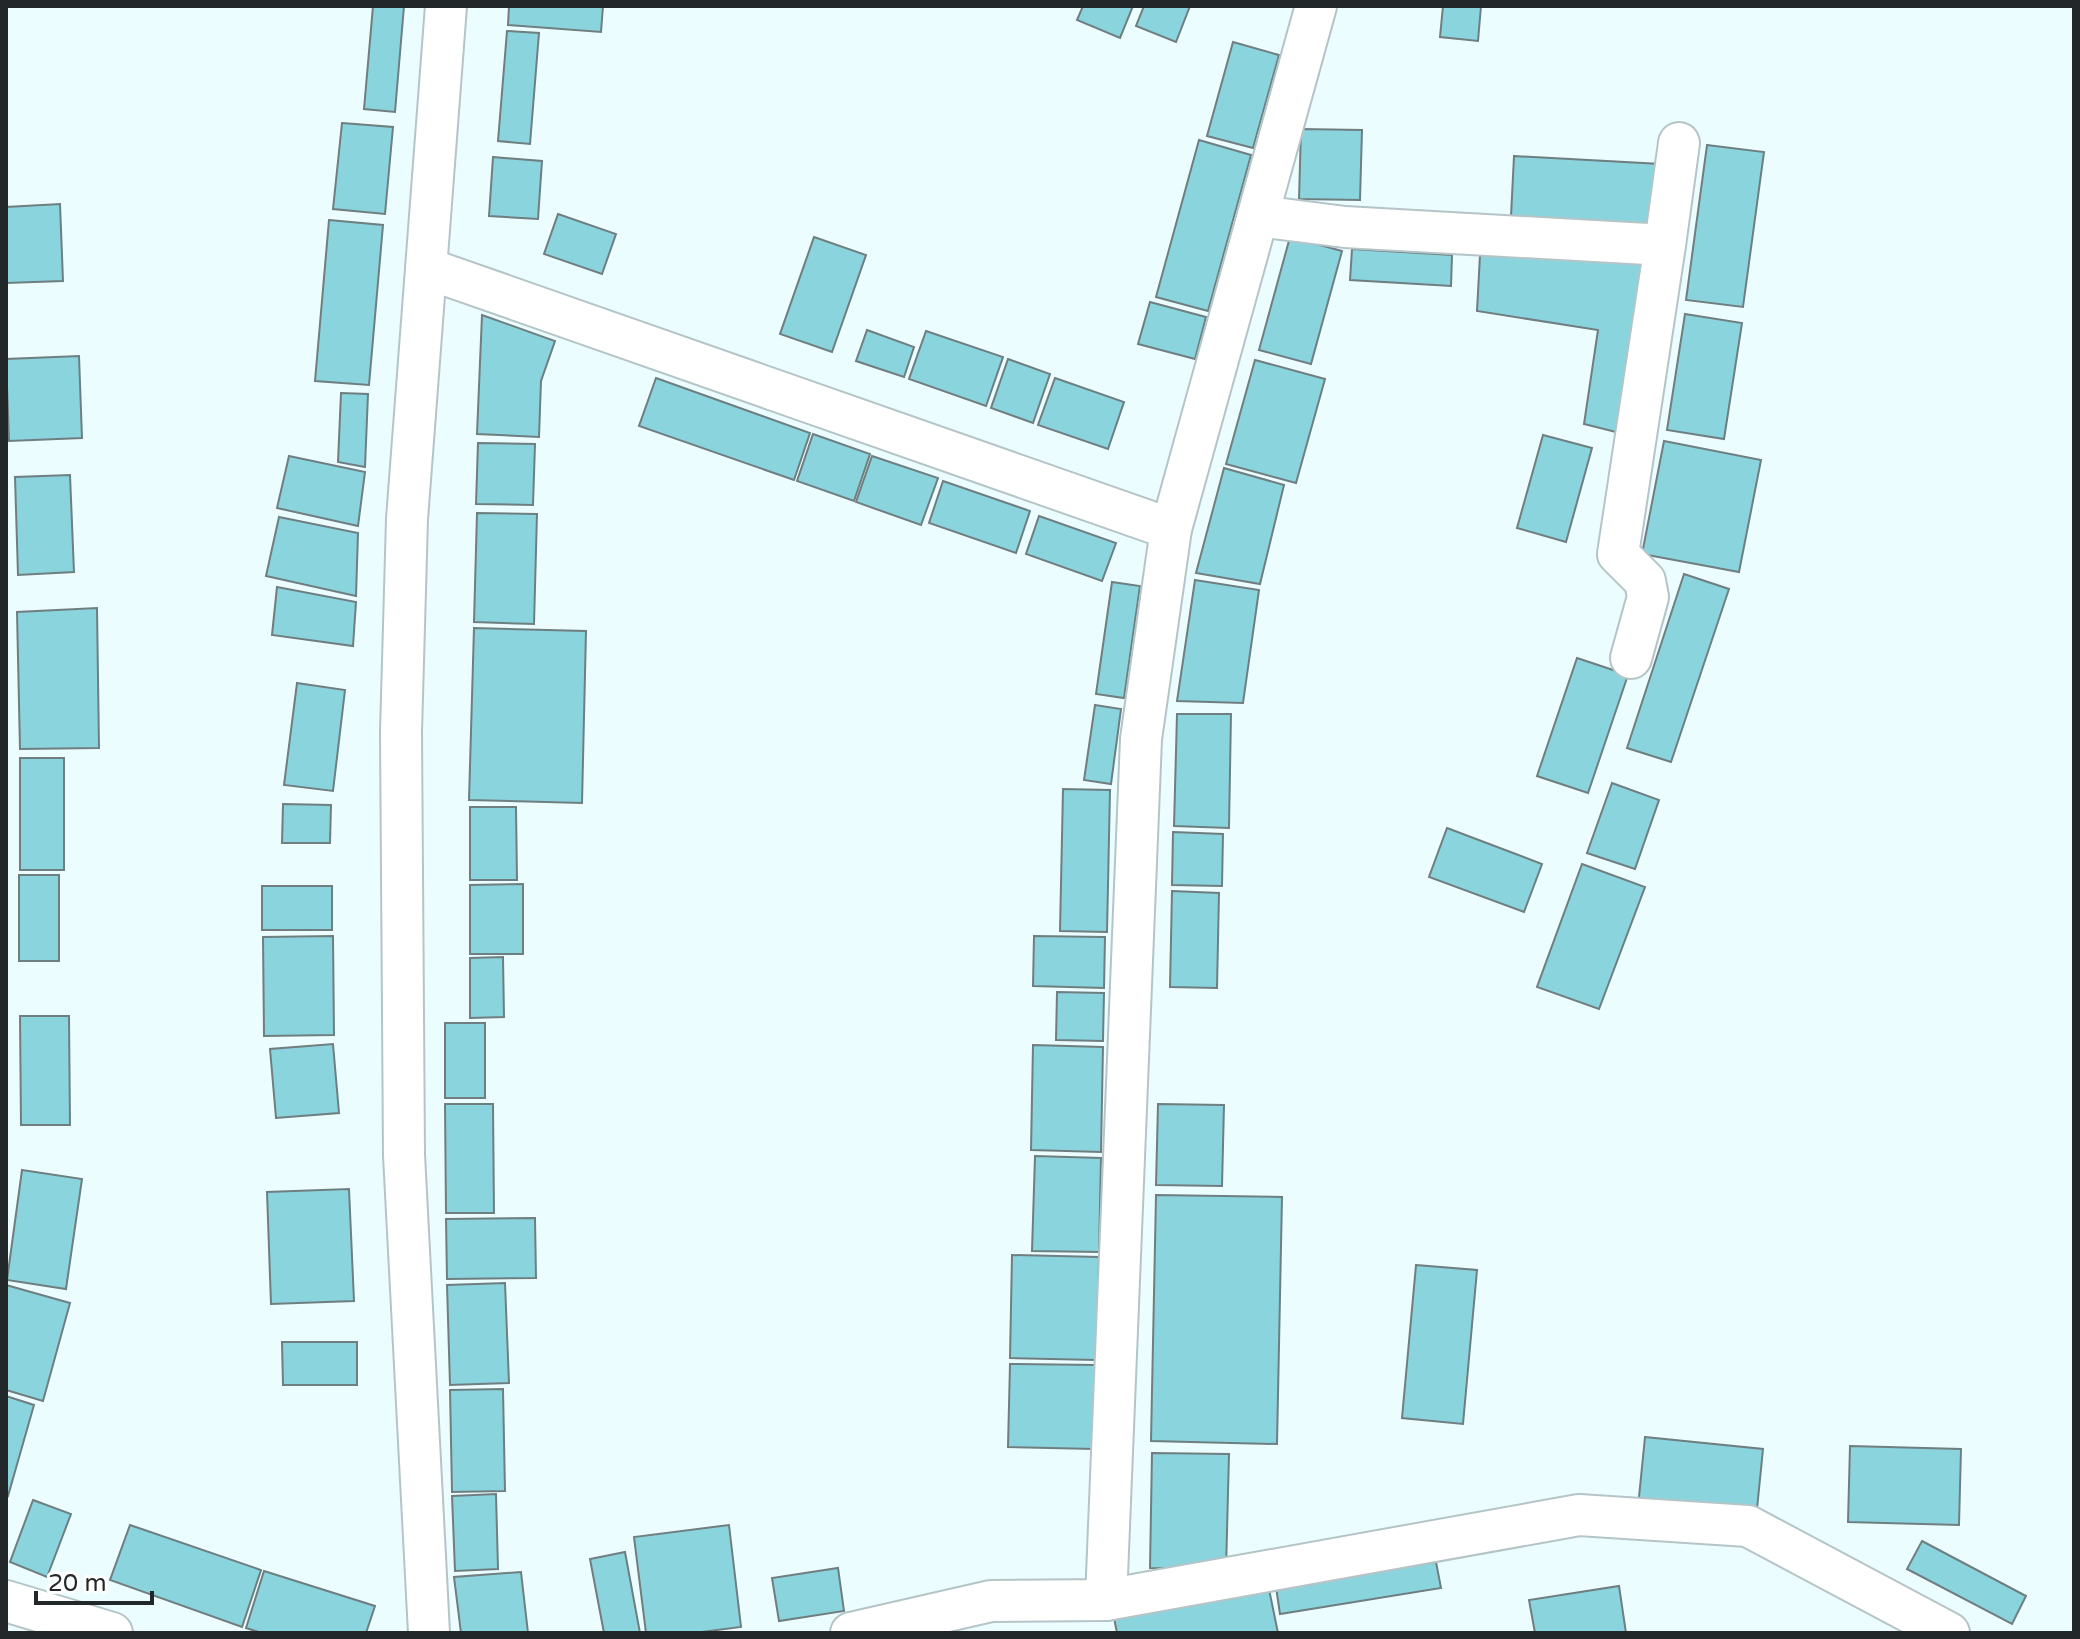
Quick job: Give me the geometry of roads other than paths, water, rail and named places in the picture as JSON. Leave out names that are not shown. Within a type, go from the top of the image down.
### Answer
[{"type":"street","points":[[429,1633],[404,1155],[401,747],[407,519],[446,6]]},
{"type":"street","points":[[1106,1600],[1141,739],[1171,529],[1316,6]]},
{"type":"street","points":[[1631,658],[1648,597],[1645,581],[1618,554],[1679,143]]},
{"type":"street","points":[[1258,216],[1345,227],[1665,245]]},
{"type":"street","points":[[426,268],[1171,529]]},
{"type":"street","points":[[851,1633],[1001,1617],[1106,1600],[1579,1515],[1748,1526],[1949,1633]]},
{"type":"street","points":[[6,1601],[112,1633]]}]
